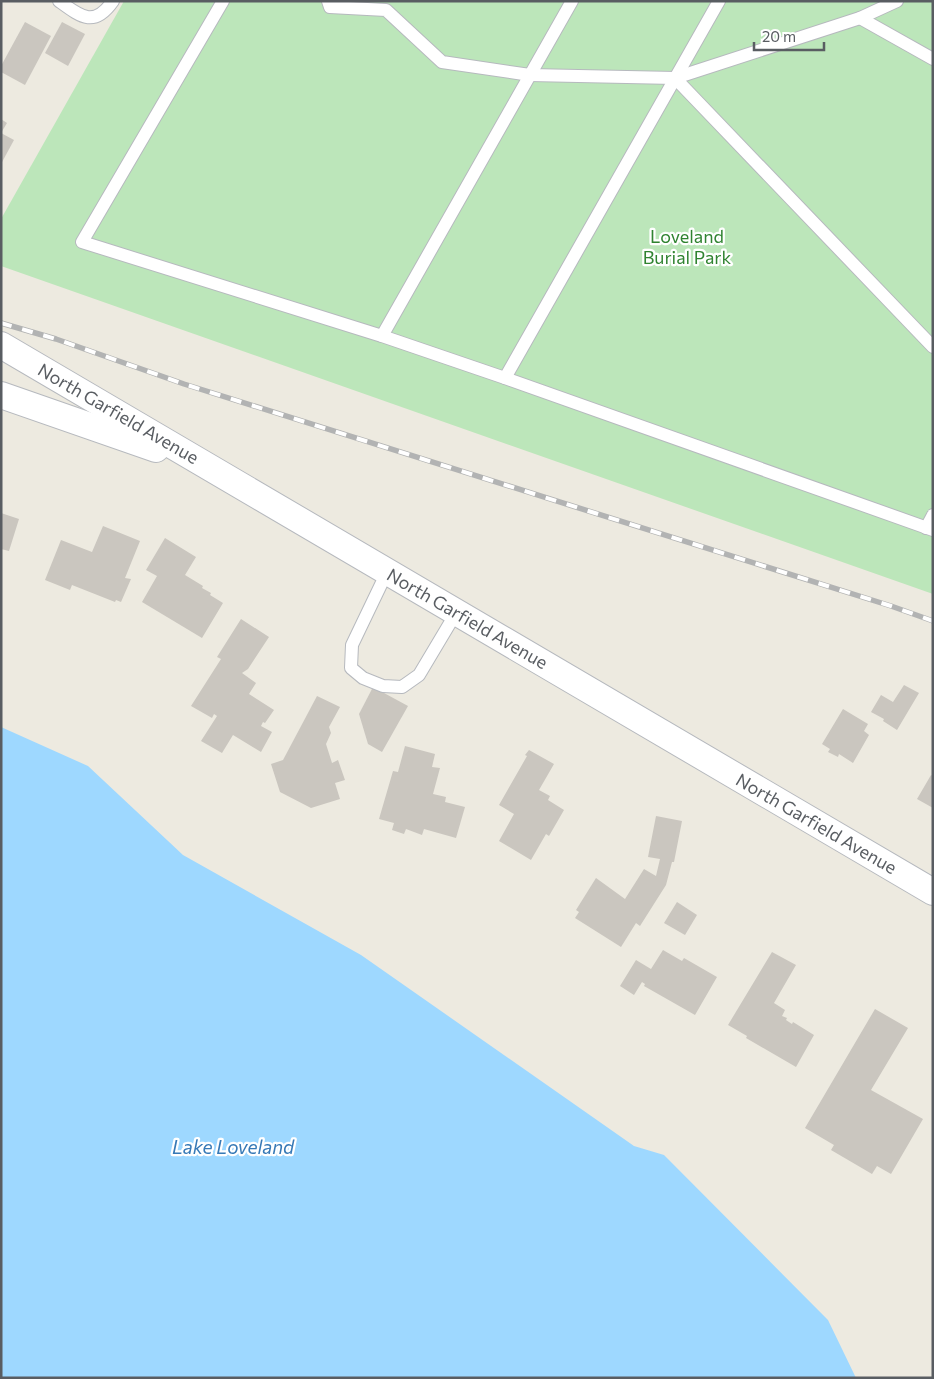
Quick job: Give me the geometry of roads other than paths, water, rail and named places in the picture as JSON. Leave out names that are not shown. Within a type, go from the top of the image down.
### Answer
[{"type":"street","name":"North Garfield Avenue","points":[[1,345],[933,892]]},
{"type":"street","points":[[1,395],[150,448],[195,459]]},
{"type":"lane","points":[[59,1],[77,15],[92,18],[106,12],[113,1]]},
{"type":"lane","points":[[224,1],[82,242],[382,336],[929,529],[933,514]]},
{"type":"lane","points":[[328,1],[330,7],[388,6],[442,62],[530,75],[676,78],[860,18],[897,1]]},
{"type":"lane","points":[[382,336],[572,1]]},
{"type":"lane","points":[[505,378],[719,1]]},
{"type":"lane","points":[[860,18],[933,59]]},
{"type":"lane","points":[[676,78],[933,347]]},
{"type":"lane","points":[[386,572],[352,645],[351,668],[363,678],[384,686],[402,686],[419,675],[456,613]]},
{"type":"water","name":"Lake Loveland","points":[[1,727],[88,766],[183,855],[361,955],[634,1146],[664,1155],[828,1320],[856,1378],[1,1378]]},
{"type":"railway","points":[[1,323],[56,339],[184,384],[891,606],[933,621]]},
{"type":"park label","name":"Loveland Burial Park","points":[[687,247]]}]
